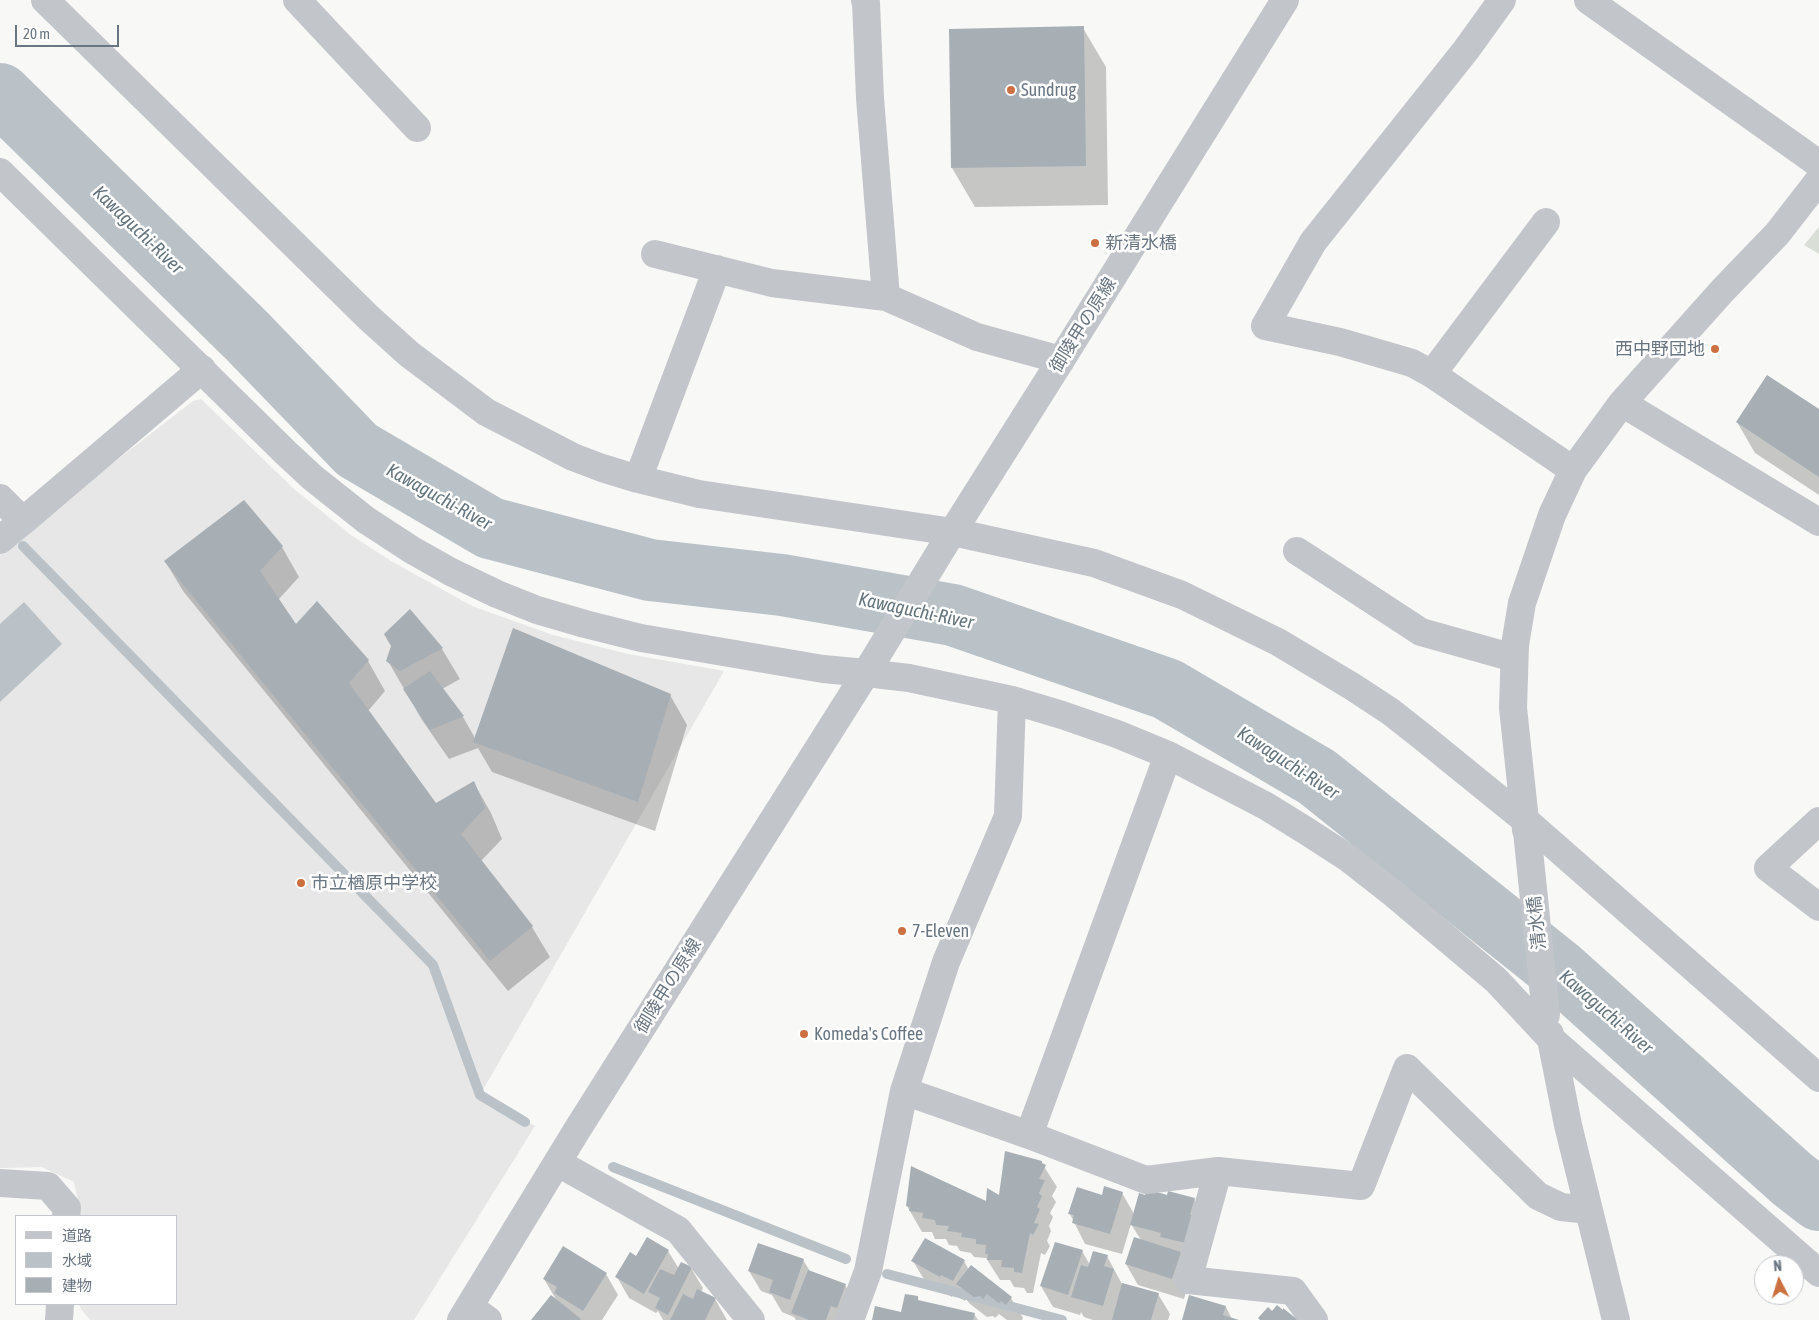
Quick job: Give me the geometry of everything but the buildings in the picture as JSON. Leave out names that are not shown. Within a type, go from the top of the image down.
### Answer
[{"type":"street","points":[[45,0],[368,318],[409,354],[486,412],[573,457],[638,479],[699,494],[1094,563],[1182,595],[1278,642],[1353,686],[1391,712],[1819,1078]]},
{"type":"street","points":[[298,0],[417,128]]},
{"type":"street","points":[[865,0],[870,98],[886,297]]},
{"type":"street","name":"御陵甲の原線","points":[[473,1316],[582,1122],[872,664],[1285,0]]},
{"type":"street","points":[[1502,0],[1466,50],[1313,242],[1265,326],[1340,342],[1412,363],[1432,374],[1573,470]]},
{"type":"street","points":[[1588,0],[1819,164]]},
{"type":"street","points":[[0,172],[293,459],[366,520],[412,550],[451,572],[497,594],[537,610],[612,632],[823,669],[872,664],[909,678],[1012,700],[1108,731],[1168,755],[1266,806],[1348,858],[1437,929],[1549,1027],[1819,1272]]},
{"type":"street","name":"清水橋","points":[[1616,1320],[1568,1125],[1549,1027],[1513,708],[1514,658],[1522,603],[1552,515],[1573,470],[1622,403],[1723,290],[1777,234],[1819,180]]},
{"type":"street","points":[[1432,374],[1546,222]]},
{"type":"street","points":[[654,254],[772,283],[886,297],[977,337],[1061,360]]},
{"type":"street","points":[[638,479],[717,269]]},
{"type":"street","points":[[0,540],[202,370]]},
{"type":"street","points":[[1622,403],[1819,522]]},
{"type":"street","points":[[0,498],[23,521]]},
{"type":"street","points":[[1297,551],[1421,632],[1514,658]]},
{"type":"street","points":[[850,1320],[868,1271],[904,1091],[946,962],[1008,816],[1012,700]]},
{"type":"street","points":[[1029,1136],[1168,755]]},
{"type":"street","points":[[1819,821],[1768,868],[1819,907]]},
{"type":"street","points":[[904,1091],[1146,1180],[1218,1170],[1360,1186],[1406,1068],[1538,1196],[1561,1206],[1589,1210]]},
{"type":"street","points":[[558,1163],[678,1230],[751,1320]]},
{"type":"street","points":[[1218,1170],[1188,1280],[1293,1292],[1314,1320]]},
{"type":"street","points":[[0,1184],[48,1186],[67,1208],[66,1215]]},
{"type":"street","points":[[59,1320],[60,1305]]},
{"type":"shaded area","points":[[1819,227],[1819,254],[1804,245]]},
{"type":"shaded area","name":"市立楢原中学校","points":[[201,399],[294,489],[351,535],[391,561],[472,606],[553,635],[628,654],[724,671],[480,1095],[535,1126],[414,1320],[90,1320],[79,1305],[178,1305],[178,1215],[80,1215],[74,1182],[42,1167],[0,1168],[0,555],[19,536],[193,401]]},
{"type":"water","points":[[24,602],[62,644],[0,702],[0,624]]},
{"type":"waterway","name":"Kawaguchi-River","points":[[0,94],[247,336],[357,450],[490,528],[650,570],[782,585],[953,615],[1167,689],[1317,777],[1560,971],[1792,1179],[1819,1200]]},
{"type":"waterway","points":[[23,546],[433,965],[480,1095],[525,1122]]},
{"type":"waterway","points":[[613,1167],[846,1259]]},
{"type":"waterway","points":[[887,1274],[1062,1320]]},
{"type":"place","name":"Sundrug","points":[[1011,90]]},
{"type":"place","name":"新清水橋","points":[[1095,243]]},
{"type":"place","name":"西中野団地","points":[[1715,349]]},
{"type":"place","name":"市立楢原中学校","points":[[301,883]]},
{"type":"place","name":"7-Eleven","points":[[902,931]]},
{"type":"place","name":"Komeda's Coffee","points":[[804,1034]]}]
